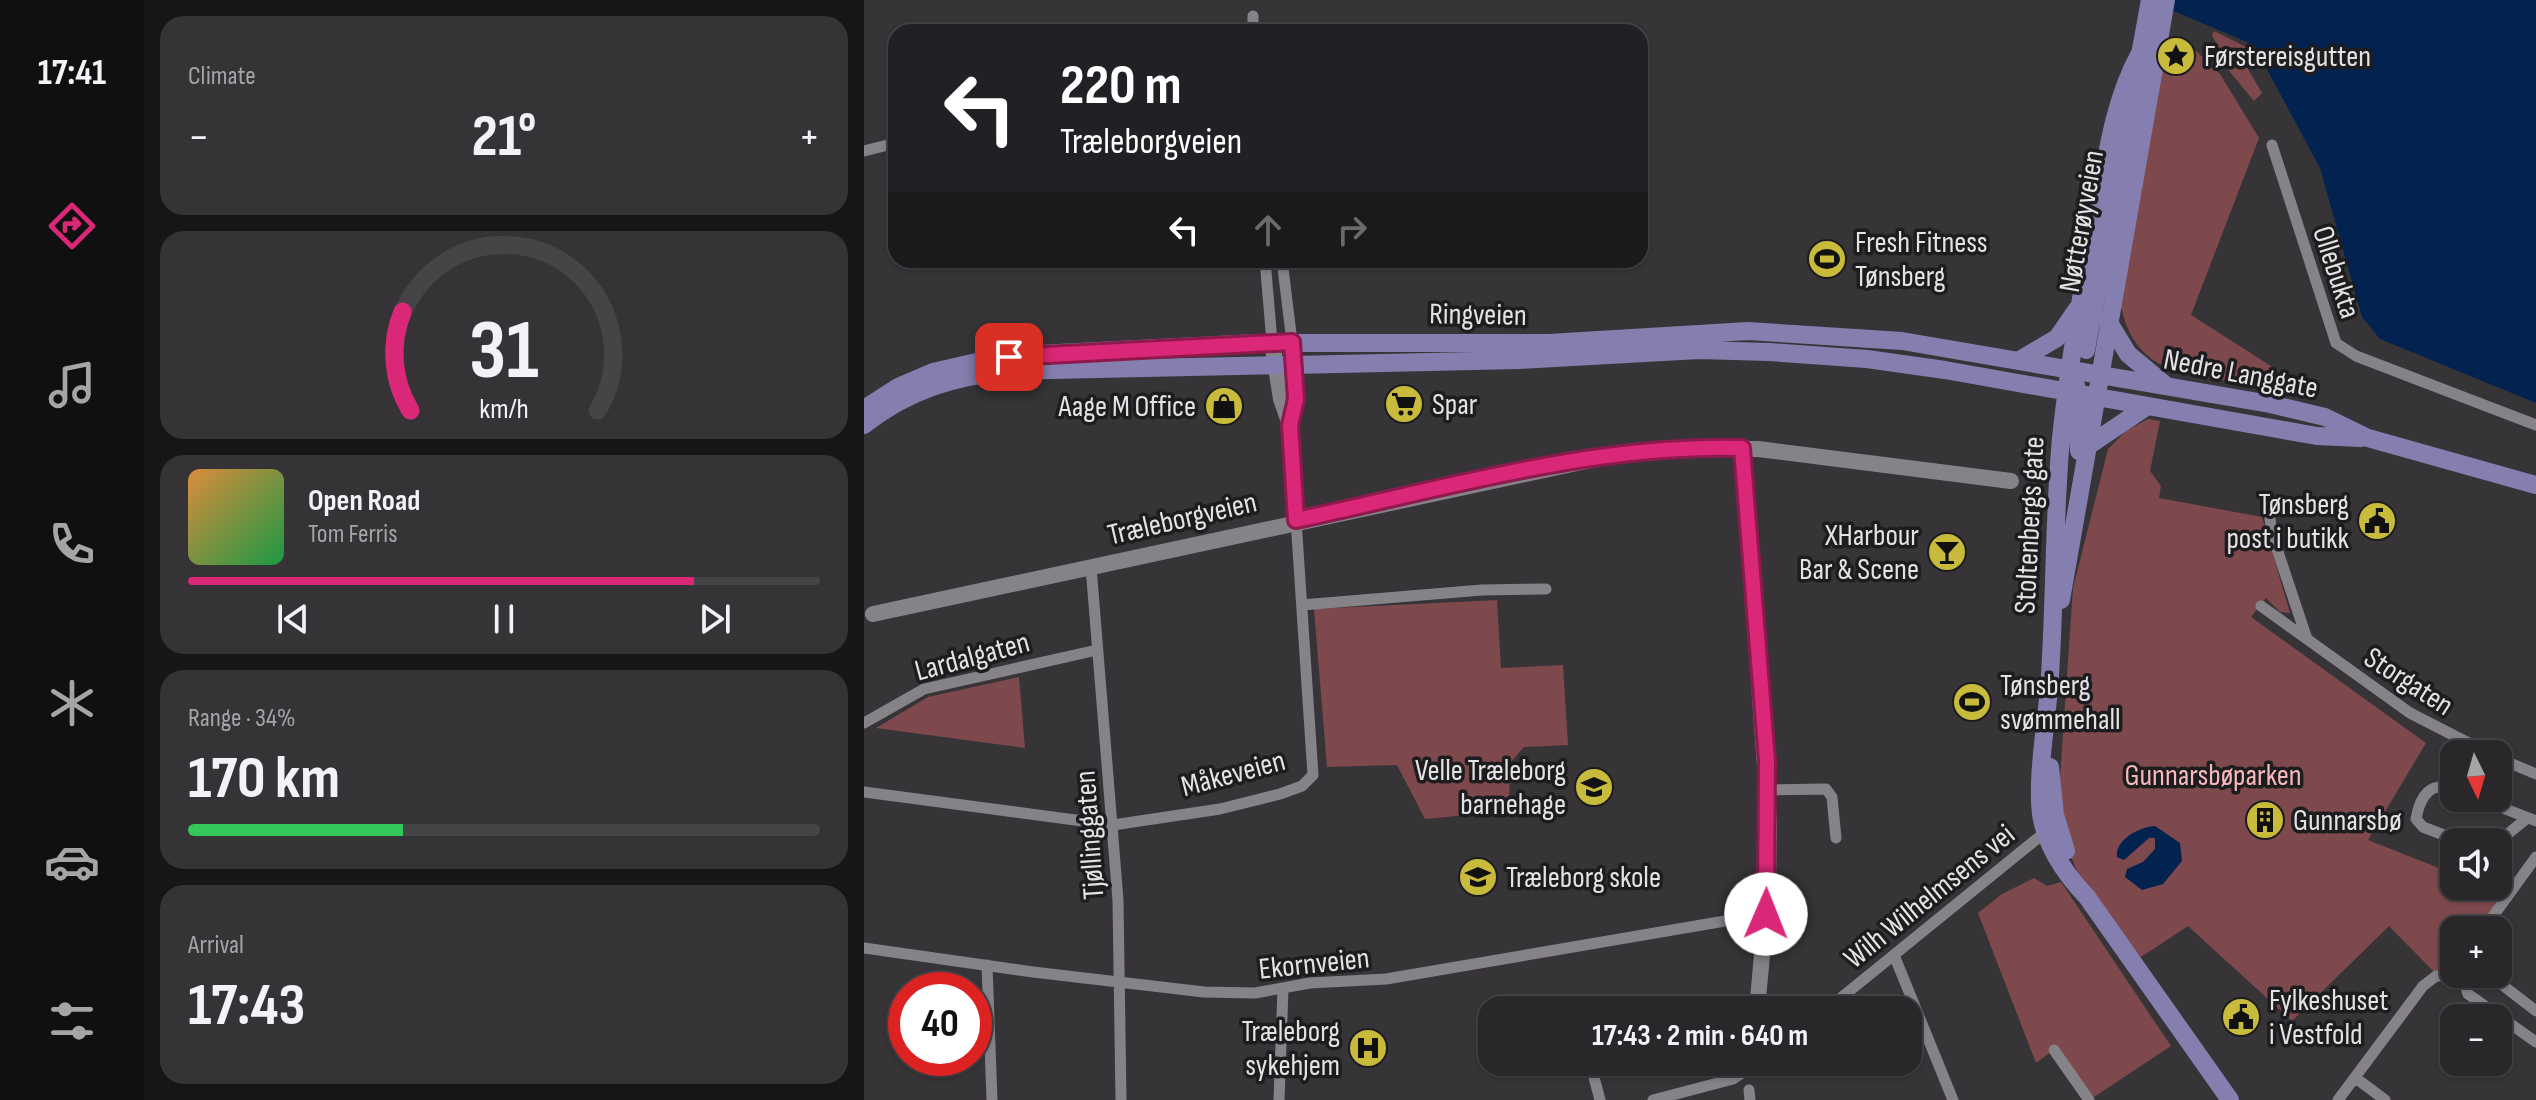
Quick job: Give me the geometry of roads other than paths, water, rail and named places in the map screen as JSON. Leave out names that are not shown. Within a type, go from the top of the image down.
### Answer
[{"type":"main road","points":[[2150,0],[2152,30]]},
{"type":"main road","points":[[2152,30],[2166,0]]},
{"type":"main road","name":"Nøtterøyveien","points":[[2085,374],[2079,306],[2111,130],[2126,83],[2152,30]]},
{"type":"main road","name":"Nøtterøyveien","points":[[2085,374],[2108,321],[2152,30]]},
{"type":"main road","name":"Nøtterøyveien","points":[[2080,395],[2140,53]]},
{"type":"main road","points":[[2018,361],[2057,338],[2079,306]]},
{"type":"main road","points":[[2108,321],[2128,354],[2164,384]]},
{"type":"main road","name":"Ringveien","points":[[864,409],[911,380],[985,360],[1102,350],[1272,342],[1519,344],[1783,332],[1902,341],[2085,374]]},
{"type":"main road","name":"Ringveien","points":[[864,425],[916,392],[985,373],[1040,369],[1519,360],[1682,350],[1756,351],[1901,363],[2080,395]]},
{"type":"main road","name":"Nedre Langgate","points":[[2085,374],[2164,384],[2298,410],[2325,417],[2368,438],[2536,485]]},
{"type":"main road","name":"Stoltenbergs gate","points":[[2085,374],[2052,564],[2051,661],[2040,795],[2046,832],[2066,873],[2087,897],[2230,1100]]},
{"type":"main road","name":"Nedre Langgate","points":[[2080,395],[2317,436],[2368,438]]},
{"type":"main road","name":"Stoltenbergs gate","points":[[2051,661],[2088,446],[2080,395]]},
{"type":"main road","name":"Stoltenbergs gate","points":[[2080,395],[2081,476]]},
{"type":"main road","points":[[2088,446],[2146,407]]},
{"type":"main road","name":"Stoltenbergs gate","points":[[2046,740],[2061,839],[2087,897]]},
{"type":"street","points":[[1253,16],[1253,24]]},
{"type":"street","points":[[864,151],[888,145]]},
{"type":"street","name":"Ollebukta","points":[[2272,145],[2336,343],[2356,356],[2536,425]]},
{"type":"street","points":[[1266,268],[1272,342]]},
{"type":"street","name":"Måkeveien","points":[[1283,268],[1292,342],[1284,364]]},
{"type":"street","name":"Måkeveien","points":[[864,792],[1113,825],[1220,809],[1280,794],[1302,786],[1313,775],[1290,425],[1296,399],[1284,364],[1272,342]]},
{"type":"street","name":"Træleborgveien","points":[[873,614],[1578,459],[1677,448],[1742,448],[2011,481]]},
{"type":"street","points":[[1742,448],[1768,790],[1766,914],[1758,996]]},
{"type":"street","points":[[2269,511],[2272,534],[2307,639]]},
{"type":"street","name":"Tjøllinggaten","points":[[1091,567],[1113,825],[1121,981],[1121,1100]]},
{"type":"street","points":[[1302,605],[1482,590],[1546,589]]},
{"type":"street","name":"Storgaten","points":[[2261,606],[2423,721],[2462,740]]},
{"type":"street","name":"Lardalgaten","points":[[864,723],[924,689],[1097,650]]},
{"type":"street","points":[[2512,764],[2536,774]]},
{"type":"street","points":[[2440,785],[2433,787],[2418,808],[2416,819],[2423,827],[2440,834]]},
{"type":"street","points":[[1768,790],[1826,789],[1832,797],[1836,838]]},
{"type":"street","points":[[2511,812],[2531,820]]},
{"type":"street","name":"Wilh Wilhelmsens vei","points":[[1843,996],[2046,832],[2055,815]]},
{"type":"street","points":[[2512,833],[2531,820]]},
{"type":"street","points":[[2493,916],[2536,857]]},
{"type":"street","name":"Ekornveien","points":[[864,948],[1231,994],[1310,983],[1386,979],[1766,914]]},
{"type":"street","points":[[1894,955],[1953,1100]]},
{"type":"street","points":[[987,965],[992,1100]]},
{"type":"street","points":[[2338,1100],[2357,1079],[2423,986],[2440,976]]},
{"type":"street","points":[[2466,988],[2468,994],[2536,1042]]},
{"type":"street","points":[[2506,988],[2536,1011]]},
{"type":"street","points":[[1279,1100],[1283,989]]},
{"type":"street","points":[[2054,1050],[2089,1100]]},
{"type":"street","points":[[1594,1076],[1600,1100]]},
{"type":"street","points":[[1653,1100],[1738,1076]]},
{"type":"street","points":[[2357,1079],[2385,1100]]},
{"type":"water","points":[[2148,0],[2536,0],[2536,403],[2380,339],[2362,317],[2320,168],[2254,45]]},
{"type":"water","points":[[2155,826],[2180,843],[2182,861],[2163,884],[2142,890],[2125,877],[2127,869],[2143,862],[2155,849],[2155,838],[2149,838],[2124,860],[2117,857],[2117,851],[2130,835]]},
{"type":"place","name":"Førstereisgutten","points":[[2176,56]]},
{"type":"place","name":"Fresh Fitness Tønsberg","points":[[1827,259]]},
{"type":"place","name":"Spar","points":[[1404,404]]},
{"type":"place","name":"Aage M Office","points":[[1224,406]]},
{"type":"place","name":"Tønsberg post i butikk","points":[[2377,521]]},
{"type":"place","name":"XHarbour Bar & Scene","points":[[1947,552]]},
{"type":"place","name":"Tønsberg svømmehall","points":[[1972,702]]},
{"type":"place","name":"Velle Træleborg barnehage","points":[[1594,787]]},
{"type":"place","name":"Gunnarsbø","points":[[2265,820]]},
{"type":"place","name":"Træleborg skole","points":[[1478,877]]},
{"type":"place","name":"Fylkeshuset i Vestfold","points":[[2241,1017]]},
{"type":"place","name":"Træleborg sykehjem","points":[[1368,1048]]},
{"type":"park label","name":"Gunnarsbøparken","points":[[2213,775]]}]
